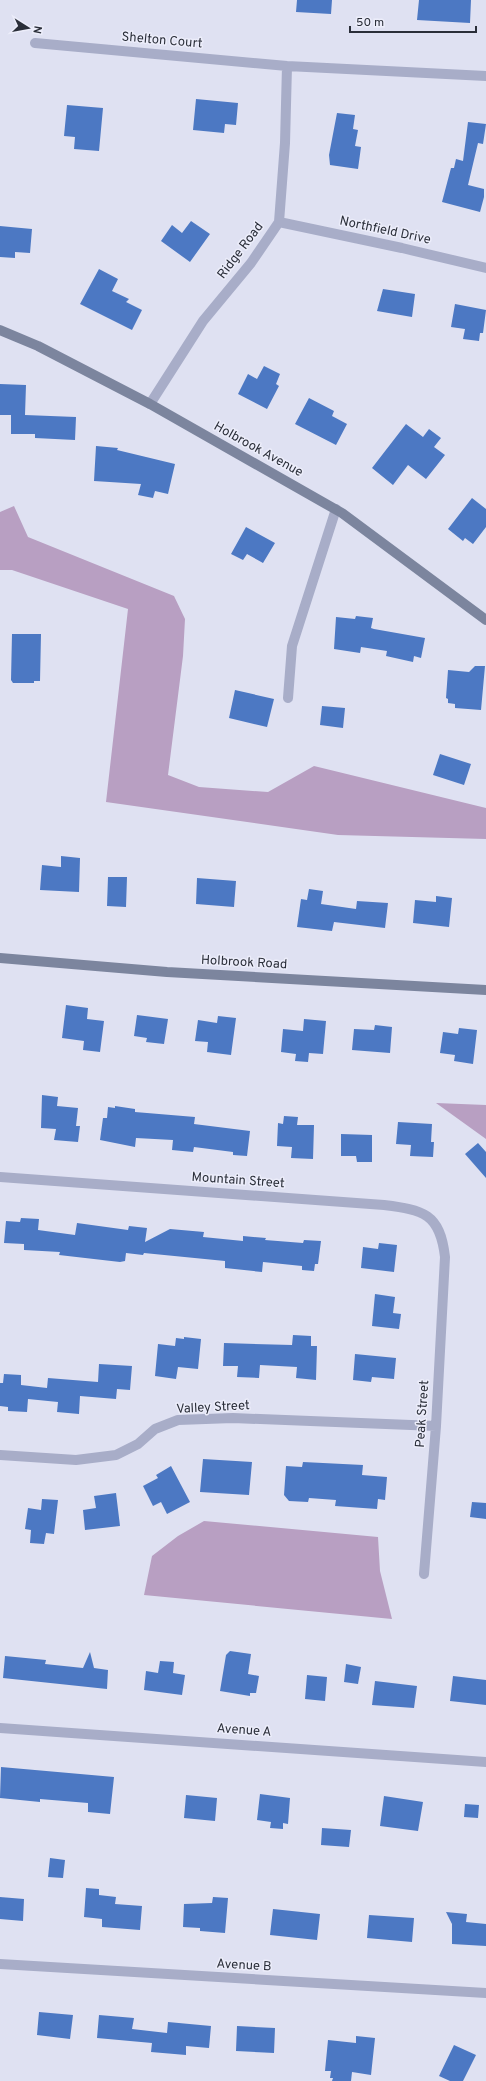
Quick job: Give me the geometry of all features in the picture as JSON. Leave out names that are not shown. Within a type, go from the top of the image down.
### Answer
[{"type":"street","name":"Shelton Court","points":[[35,43],[287,66]]},
{"type":"street","points":[[287,66],[486,76]]},
{"type":"street","name":"Ridge Road","points":[[150,404],[203,321],[251,263],[278,222],[285,142],[287,66]]},
{"type":"street","name":"Northfield Drive","points":[[278,222],[402,248],[486,268]]},
{"type":"street","name":"Holbrook Avenue","points":[[0,330],[38,346],[150,404],[336,509],[486,620]]},
{"type":"street","points":[[288,698],[292,646],[336,509]]},
{"type":"street","name":"Holbrook Road","points":[[0,958],[167,972],[486,990]]},
{"type":"street","name":"Mountain Street","points":[[0,1177],[404,1208],[424,1213],[436,1226],[444,1243],[446,1257]]},
{"type":"street","name":"Peak Street","points":[[424,1574],[436,1426],[446,1257]]},
{"type":"street","name":"Valley Street","points":[[0,1455],[76,1460],[116,1455],[138,1444],[155,1429],[178,1420],[233,1418],[436,1426]]},
{"type":"street","name":"Avenue A","points":[[0,1728],[486,1762]]},
{"type":"street","name":"Avenue B","points":[[0,1964],[486,1993]]},
{"type":"shaded area","points":[[14,506],[28,537],[174,596],[185,619],[183,656],[168,775],[199,787],[268,792],[314,766],[486,808],[486,839],[338,835],[106,802],[128,609],[12,570],[0,570],[0,512]]},
{"type":"shaded area","points":[[436,1103],[486,1105],[486,1139]]},
{"type":"shaded area","points":[[204,1521],[378,1537],[380,1571],[392,1619],[144,1595],[152,1556],[178,1536]]},
{"type":"building","points":[[297,0],[332,0],[331,14],[296,12]]},
{"type":"building","points":[[419,0],[471,0],[470,23],[417,20]]},
{"type":"building","points":[[196,99],[238,103],[236,125],[225,124],[224,133],[193,130]]},
{"type":"building","points":[[67,105],[103,108],[99,151],[74,149],[75,137],[64,136]]},
{"type":"building","points":[[337,113],[355,115],[353,129],[358,130],[355,146],[361,147],[358,169],[330,165],[329,155]]},
{"type":"building","points":[[468,122],[486,124],[483,144],[478,143],[468,185],[484,189],[484,197],[480,212],[442,202],[451,168],[454,168],[456,159],[463,161]]},
{"type":"building","points":[[191,221],[210,234],[190,262],[161,241],[172,225],[182,233]]},
{"type":"building","points":[[0,226],[32,229],[30,253],[15,252],[15,258],[0,257]]},
{"type":"building","points":[[99,269],[118,279],[112,291],[129,299],[126,302],[142,310],[132,330],[80,304]]},
{"type":"building","points":[[383,289],[415,294],[412,317],[377,311]]},
{"type":"building","points":[[455,304],[486,310],[483,333],[480,333],[479,341],[463,339],[465,329],[451,327]]},
{"type":"building","points":[[264,366],[280,374],[276,384],[279,386],[267,409],[238,394],[248,374],[257,379]]},
{"type":"building","points":[[0,384],[26,385],[25,415],[76,417],[75,440],[35,438],[35,434],[11,434],[11,415],[0,415]]},
{"type":"building","points":[[309,398],[334,411],[332,416],[347,424],[336,445],[295,424]]},
{"type":"building","points":[[406,424],[423,437],[429,429],[441,438],[434,447],[445,455],[426,479],[408,465],[393,485],[372,468]]},
{"type":"building","points":[[96,446],[118,448],[117,450],[175,464],[168,494],[155,491],[153,498],[138,495],[141,484],[94,481]]},
{"type":"building","points":[[472,498],[486,509],[486,527],[473,544],[465,538],[463,541],[448,529]]},
{"type":"building","points":[[246,527],[275,543],[263,563],[247,554],[243,560],[231,554]]},
{"type":"building","points":[[356,616],[373,618],[371,628],[374,629],[425,638],[421,658],[414,656],[413,662],[386,656],[387,651],[361,647],[360,653],[334,649],[336,617],[355,619]]},
{"type":"building","points":[[12,634],[41,634],[40,681],[34,681],[34,683],[13,683],[11,680]]},
{"type":"building","points":[[475,666],[485,666],[481,710],[455,708],[455,704],[448,703],[448,699],[446,698],[448,670],[469,672]]},
{"type":"building","points":[[235,690],[274,699],[267,727],[229,718]]},
{"type":"building","points":[[322,706],[345,708],[343,728],[320,725]]},
{"type":"building","points":[[440,754],[471,764],[464,785],[433,775]]},
{"type":"building","points":[[61,856],[80,858],[79,892],[40,890],[42,865],[61,867]]},
{"type":"building","points":[[108,877],[127,877],[126,907],[107,906]]},
{"type":"building","points":[[197,878],[236,881],[234,907],[196,904]]},
{"type":"building","points":[[309,889],[323,891],[321,904],[356,909],[357,901],[388,903],[385,928],[334,922],[332,931],[297,927],[301,899],[307,900]]},
{"type":"building","points":[[436,896],[452,898],[449,927],[413,923],[415,900],[436,902]]},
{"type":"building","points":[[66,1005],[88,1008],[87,1019],[104,1021],[100,1052],[83,1050],[84,1041],[62,1038]]},
{"type":"building","points":[[137,1015],[168,1019],[164,1044],[146,1042],[147,1038],[134,1036]]},
{"type":"building","points":[[218,1016],[236,1018],[231,1055],[207,1052],[208,1042],[195,1041],[198,1020],[217,1023]]},
{"type":"building","points":[[304,1019],[326,1021],[323,1054],[309,1053],[308,1062],[295,1061],[296,1054],[281,1052],[283,1029],[303,1031]]},
{"type":"building","points":[[375,1025],[392,1027],[390,1053],[352,1050],[354,1029],[374,1030]]},
{"type":"building","points":[[459,1028],[477,1030],[473,1064],[454,1061],[455,1055],[440,1053],[443,1032],[458,1034]]},
{"type":"building","points":[[42,1095],[58,1097],[57,1106],[78,1108],[76,1126],[80,1126],[78,1142],[54,1140],[56,1129],[41,1128]]},
{"type":"building","points":[[115,1106],[135,1109],[135,1112],[195,1117],[194,1124],[250,1131],[247,1156],[233,1155],[233,1152],[194,1147],[193,1152],[172,1150],[173,1140],[136,1138],[135,1147],[100,1140],[103,1118],[107,1118],[108,1107],[115,1108]]},
{"type":"building","points":[[284,1116],[298,1117],[297,1125],[314,1125],[313,1159],[291,1158],[292,1147],[277,1146],[278,1123],[283,1124]]},
{"type":"building","points":[[398,1122],[432,1124],[431,1142],[434,1142],[433,1157],[410,1156],[411,1145],[396,1144]]},
{"type":"building","points":[[341,1134],[372,1135],[372,1162],[357,1162],[356,1156],[341,1156]]},
{"type":"building","points":[[478,1143],[486,1152],[486,1178],[465,1154]]},
{"type":"building","points":[[21,1218],[39,1219],[38,1230],[75,1235],[77,1223],[128,1230],[129,1226],[147,1228],[145,1242],[170,1229],[204,1232],[203,1237],[243,1241],[243,1236],[266,1238],[265,1240],[303,1243],[304,1240],[321,1241],[318,1264],[315,1264],[314,1271],[302,1270],[302,1266],[263,1262],[262,1272],[225,1268],[225,1261],[144,1253],[143,1255],[126,1253],[125,1261],[120,1262],[59,1255],[60,1252],[24,1250],[24,1244],[4,1243],[6,1221],[20,1222]]},
{"type":"building","points":[[379,1243],[397,1245],[394,1272],[361,1268],[363,1247],[378,1249]]},
{"type":"building","points":[[375,1294],[395,1297],[393,1313],[401,1314],[399,1329],[372,1326]]},
{"type":"building","points":[[293,1335],[311,1336],[311,1346],[317,1346],[316,1380],[296,1378],[297,1367],[260,1365],[259,1378],[237,1377],[238,1366],[223,1366],[224,1343],[292,1345]]},
{"type":"building","points":[[184,1337],[201,1339],[198,1369],[178,1367],[176,1379],[155,1376],[158,1344],[175,1346],[176,1338],[184,1339]]},
{"type":"building","points":[[355,1354],[396,1358],[394,1379],[372,1377],[371,1382],[353,1380]]},
{"type":"building","points":[[99,1364],[132,1366],[130,1390],[117,1389],[116,1399],[80,1396],[79,1414],[57,1412],[58,1402],[28,1399],[27,1412],[8,1411],[8,1407],[0,1406],[0,1383],[3,1383],[4,1374],[21,1375],[21,1385],[47,1388],[48,1378],[98,1382]]},
{"type":"building","points":[[203,1459],[252,1462],[249,1495],[200,1492]]},
{"type":"building","points":[[303,1462],[363,1465],[362,1475],[387,1477],[385,1500],[378,1499],[377,1509],[335,1506],[336,1500],[309,1498],[308,1502],[289,1501],[284,1495],[286,1466],[302,1467]]},
{"type":"building","points":[[171,1466],[190,1502],[167,1514],[161,1502],[153,1506],[143,1486],[158,1478],[156,1475]]},
{"type":"building","points":[[116,1493],[120,1526],[85,1530],[83,1510],[96,1508],[94,1496]]},
{"type":"building","points":[[42,1499],[58,1500],[54,1534],[46,1533],[44,1544],[30,1543],[31,1530],[25,1529],[28,1508],[41,1510]]},
{"type":"building","points":[[472,1502],[486,1503],[486,1519],[470,1517]]},
{"type":"building","points":[[230,1651],[251,1654],[248,1674],[259,1676],[256,1693],[250,1693],[250,1696],[220,1691],[226,1655]]},
{"type":"building","points":[[90,1652],[94,1668],[108,1670],[107,1689],[3,1678],[5,1656],[46,1660],[45,1664],[83,1668]]},
{"type":"building","points":[[160,1661],[174,1662],[173,1673],[185,1675],[182,1695],[144,1690],[146,1671],[158,1673]]},
{"type":"building","points":[[346,1664],[361,1667],[358,1684],[344,1682]]},
{"type":"building","points":[[307,1675],[327,1677],[325,1701],[305,1699]]},
{"type":"building","points":[[453,1676],[486,1680],[486,1705],[450,1701]]},
{"type":"building","points":[[375,1681],[417,1686],[414,1708],[372,1705]]},
{"type":"building","points":[[1,1767],[114,1777],[110,1814],[88,1812],[88,1803],[40,1799],[40,1802],[0,1798]]},
{"type":"building","points":[[260,1794],[290,1798],[288,1824],[283,1823],[283,1829],[270,1828],[271,1822],[257,1820]]},
{"type":"building","points":[[186,1795],[217,1798],[215,1821],[184,1818]]},
{"type":"building","points":[[384,1796],[423,1802],[418,1831],[380,1826]]},
{"type":"building","points":[[465,1804],[479,1805],[478,1818],[464,1817]]},
{"type":"building","points":[[322,1828],[351,1830],[349,1847],[321,1845]]},
{"type":"building","points":[[50,1858],[65,1860],[63,1878],[48,1877]]},
{"type":"building","points":[[86,1888],[99,1889],[99,1895],[116,1897],[115,1904],[142,1906],[140,1930],[102,1927],[102,1919],[84,1917]]},
{"type":"building","points":[[0,1897],[24,1899],[23,1921],[0,1919]]},
{"type":"building","points":[[213,1897],[228,1898],[225,1933],[200,1931],[200,1928],[183,1927],[184,1904],[212,1903]]},
{"type":"building","points":[[273,1909],[320,1914],[317,1940],[270,1935]]},
{"type":"building","points":[[446,1912],[467,1914],[466,1922],[486,1924],[486,1946],[452,1944],[452,1924]]},
{"type":"building","points":[[369,1915],[414,1918],[412,1942],[367,1938]]},
{"type":"building","points":[[39,2012],[73,2015],[70,2039],[37,2035]]},
{"type":"building","points":[[99,2015],[134,2018],[132,2029],[167,2033],[168,2022],[211,2026],[209,2048],[186,2046],[186,2055],[151,2052],[152,2043],[97,2038]]},
{"type":"building","points":[[237,2026],[275,2028],[274,2053],[236,2051]]},
{"type":"building","points":[[356,2036],[375,2038],[371,2075],[352,2072],[351,2081],[332,2081],[333,2078],[330,2078],[331,2071],[325,2071],[328,2040],[356,2043]]},
{"type":"building","points":[[454,2045],[476,2055],[463,2081],[450,2081],[439,2076]]}]
